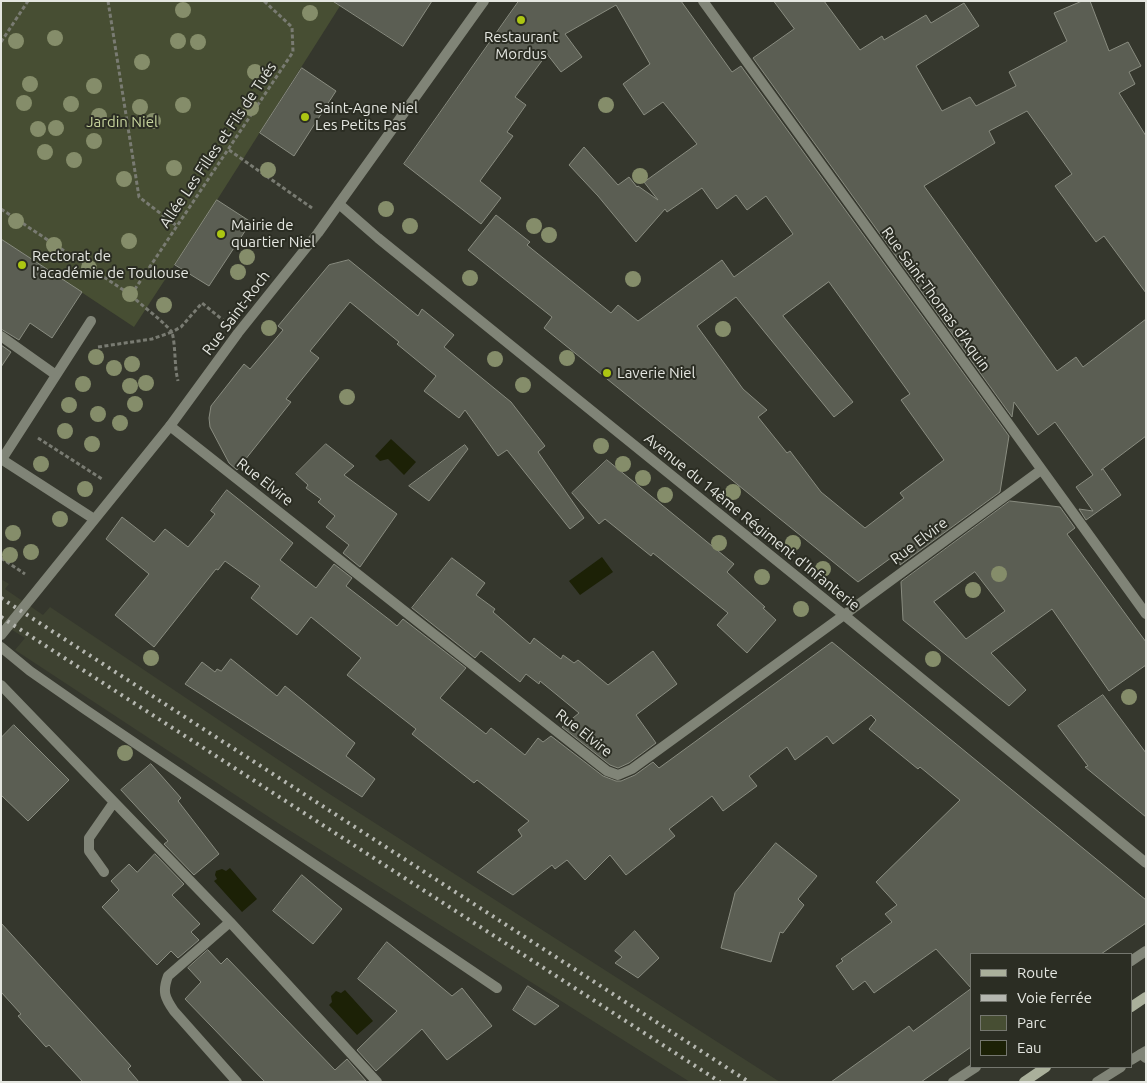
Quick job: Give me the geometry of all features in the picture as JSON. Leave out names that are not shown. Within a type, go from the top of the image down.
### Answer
[{"type":"main road","points":[[1132,1006],[1146,997]]},
{"type":"main road","points":[[1024,1082],[1045,1068]]},
{"type":"street","name":"Rue Saint-Roch","points":[[1,635],[170,426],[238,333],[328,219],[484,1]]},
{"type":"street","name":"Rue Saint-Thomas d'Aquin","points":[[703,1],[1146,614]]},
{"type":"street","name":"Avenue du 14ème Régiment d'Infanterie","points":[[339,204],[378,238],[844,615],[1146,863]]},
{"type":"street","points":[[90,321],[1,459],[94,519]]},
{"type":"street","points":[[1,336],[56,375]]},
{"type":"street","name":"Rue Elvire","points":[[170,426],[599,764],[618,775],[632,769],[1041,470]]},
{"type":"street","points":[[1,648],[86,710],[497,988]]},
{"type":"street","points":[[1,686],[230,922],[377,1082]]},
{"type":"street","points":[[104,872],[89,851],[89,838],[114,802]]},
{"type":"street","points":[[230,922],[168,976],[164,988],[167,1001],[174,1011],[237,1082]]},
{"type":"street","points":[[1132,960],[1146,951]]},
{"type":"street","points":[[1132,1060],[1144,1054]]},
{"type":"street","points":[[953,1082],[974,1068]]},
{"type":"street","points":[[1097,1082],[1119,1068]]},
{"type":"path","points":[[1,42],[28,1]]},
{"type":"path","points":[[108,1],[140,197],[178,226]]},
{"type":"path","name":"Allée Les Filles et Fils de Tués","points":[[131,296],[293,52],[292,27],[264,1]]},
{"type":"path","points":[[229,150],[328,219]]},
{"type":"path","points":[[1,209],[131,296],[145,309],[163,321],[172,332],[176,348],[175,369],[180,388]]},
{"type":"path","points":[[72,349],[152,339],[172,332],[181,327],[202,303],[238,333]]},
{"type":"path","points":[[22,427],[118,489]]},
{"type":"path","points":[[1,558],[42,585]]},
{"type":"shaded area","points":[[1,579],[9,584],[5,589],[43,615],[50,607],[328,793],[780,1082],[690,1082],[281,825],[15,650],[25,638],[1,623]]},
{"type":"green space","name":"Jardin Niel","points":[[1,1],[333,1],[340,6],[134,327],[1,239]]},
{"type":"water","points":[[391,439],[416,462],[404,475],[388,459],[380,461],[375,456]]},
{"type":"water","points":[[602,557],[613,572],[580,595],[569,581]]},
{"type":"water","points":[[230,868],[257,899],[242,912],[214,881],[217,879],[216,871],[222,869],[226,871]]},
{"type":"water","points":[[345,990],[373,1021],[357,1035],[329,1005],[332,1002],[331,996],[336,991],[341,993]]},
{"type":"building","points":[[333,1],[432,1],[403,46]]},
{"type":"building","points":[[519,1],[681,1],[732,72],[741,66],[1009,436],[1000,492],[900,565],[899,552],[858,582],[544,328],[552,317],[468,250],[496,215],[530,242],[527,245],[611,313],[618,305],[638,321],[722,260],[734,277],[793,234],[766,196],[747,210],[736,195],[717,209],[702,188],[667,212],[665,209],[636,242],[598,196],[569,165],[584,147],[618,185],[629,177],[637,187],[658,200],[644,182],[697,144],[663,102],[644,115],[623,84],[650,64],[616,5],[565,34],[582,57],[561,72],[547,54],[515,97],[526,105],[507,132],[513,136],[480,181],[501,198],[481,224],[404,164]],"holes":[[[829,282],[910,394],[901,400],[944,460],[900,493],[904,498],[865,528],[821,492],[790,451],[787,453],[758,417],[767,410],[743,389],[697,326],[736,297],[834,417],[853,402],[783,316]]]},
{"type":"building","points":[[774,1],[824,1],[860,50],[882,36],[884,40],[926,15],[931,23],[964,3],[979,26],[916,66],[942,111],[970,97],[976,106],[1016,86],[1009,72],[1067,41],[1054,13],[1082,1],[1090,1],[1109,51],[1128,42],[1141,66],[1129,72],[1135,84],[1119,93],[1146,136],[1146,293],[1104,236],[1096,242],[1055,186],[1072,174],[1027,111],[989,131],[995,143],[924,186],[1057,371],[1076,357],[1083,367],[1146,319],[1146,436],[1101,470],[1103,469],[1121,495],[1086,520],[1079,509],[1093,511],[1076,487],[1093,475],[1055,422],[1038,435],[1014,402],[1012,417],[753,58],[794,29]]},
{"type":"building","points":[[302,68],[336,91],[294,156],[260,133]]},
{"type":"building","points":[[217,200],[251,222],[209,286],[175,265]]},
{"type":"building","name":"Rectorat de l'académie de Toulouse","points":[[1,239],[82,292],[52,338],[30,323],[19,340],[1,329]]},
{"type":"building","points":[[349,260],[418,316],[422,309],[454,335],[444,347],[511,402],[545,446],[538,452],[584,518],[570,529],[507,450],[498,456],[465,410],[459,418],[424,391],[436,376],[397,344],[399,342],[350,302],[310,351],[319,358],[286,399],[291,402],[237,470],[229,463],[210,427],[211,406],[244,364],[250,369],[283,330],[278,326],[329,265]]},
{"type":"building","points":[[1,345],[11,352],[1,367]]},
{"type":"building","points":[[326,444],[354,466],[344,475],[397,514],[360,567],[343,553],[349,545],[326,527],[335,516],[318,502],[321,499],[306,488],[308,485],[296,474]]},
{"type":"building","points":[[465,445],[468,449],[429,501],[409,486]]},
{"type":"building","points":[[607,460],[734,564],[727,572],[765,607],[763,608],[776,620],[747,653],[717,625],[728,613],[653,553],[651,556],[605,519],[599,524],[572,493]]},
{"type":"building","points":[[227,490],[293,543],[280,560],[316,588],[334,564],[352,578],[346,586],[397,626],[403,619],[466,668],[440,698],[486,734],[491,728],[525,755],[538,738],[543,742],[551,736],[603,776],[616,781],[621,781],[635,775],[653,762],[659,768],[832,642],[1146,900],[1146,923],[1102,953],[970,953],[970,987],[936,949],[874,993],[865,981],[853,990],[836,966],[843,961],[841,959],[892,922],[885,914],[897,905],[876,882],[960,800],[869,729],[876,720],[871,715],[833,744],[827,736],[795,760],[787,747],[749,776],[757,786],[723,811],[712,796],[669,829],[675,836],[626,875],[610,855],[585,880],[567,860],[555,869],[552,865],[513,895],[477,872],[522,836],[518,830],[529,821],[477,780],[474,783],[412,734],[416,729],[347,675],[361,658],[311,617],[297,635],[251,598],[260,586],[225,561],[218,570],[216,569],[154,647],[115,615],[149,574],[106,539],[122,517],[154,542],[165,529],[188,547],[215,514],[211,511]]},
{"type":"building","points":[[1010,501],[1060,507],[1075,528],[1067,534],[1146,642],[1146,665],[1109,691],[1052,609],[991,653],[1026,690],[1009,706],[903,620],[901,582]],"holes":[[[975,572],[1005,611],[966,639],[934,602]]]},
{"type":"building","points":[[452,558],[485,583],[476,595],[495,609],[493,612],[530,644],[534,638],[561,659],[563,655],[574,663],[578,660],[608,685],[653,651],[677,684],[636,715],[656,743],[629,763],[618,768],[610,765],[562,727],[579,713],[540,681],[539,684],[526,674],[520,682],[481,651],[475,658],[412,608]]},
{"type":"building","points":[[231,659],[277,696],[285,686],[355,743],[346,756],[375,779],[362,797],[185,684],[202,662],[215,672],[217,669],[221,671]]},
{"type":"building","points":[[1103,695],[1146,753],[1146,817],[1085,767],[1088,766],[1058,726]]},
{"type":"building","points":[[14,725],[69,780],[28,821],[1,795],[1,738]]},
{"type":"building","points":[[151,764],[181,798],[178,801],[219,854],[194,875],[164,844],[168,841],[121,790]]},
{"type":"building","points":[[776,843],[817,876],[798,899],[804,905],[783,933],[780,932],[771,962],[721,948],[735,893]]},
{"type":"building","points":[[155,854],[184,884],[172,895],[200,924],[191,932],[199,940],[178,958],[171,951],[157,965],[102,907],[119,890],[111,881],[129,864],[137,872]]},
{"type":"building","points":[[302,875],[342,909],[313,944],[273,911]]},
{"type":"building","points":[[1,923],[131,1066],[128,1069],[139,1082],[83,1082],[49,1045],[46,1047],[18,1016],[21,1014],[1,992]]},
{"type":"building","points":[[635,931],[659,958],[638,978],[615,963],[622,957],[615,951]]},
{"type":"building","points":[[387,942],[452,996],[462,988],[492,1026],[447,1060],[422,1029],[376,1071],[357,1050],[397,1011],[358,979]]},
{"type":"building","points":[[208,950],[221,964],[227,958],[335,1070],[347,1059],[366,1081],[265,1082],[185,999],[201,982],[188,968]]},
{"type":"building","points":[[528,986],[559,1006],[535,1025],[513,1010]]},
{"type":"building","points":[[970,990],[970,1048],[921,1082],[831,1082],[909,1026],[913,1031]]},
{"type":"railway","points":[[1,598],[749,1082]]},
{"type":"railway","points":[[1,617],[720,1082]]},
{"type":"place","name":"Restaurant Mordus","points":[[521,20]]},
{"type":"place","name":"Saint-Agne Niel Les Petits Pas","points":[[305,117]]},
{"type":"place","name":"Mairie de quartier Niel","points":[[221,234]]},
{"type":"place","name":"Rectorat de l'académie de Toulouse","points":[[22,265]]},
{"type":"place","name":"Laverie Niel","points":[[607,373]]}]
